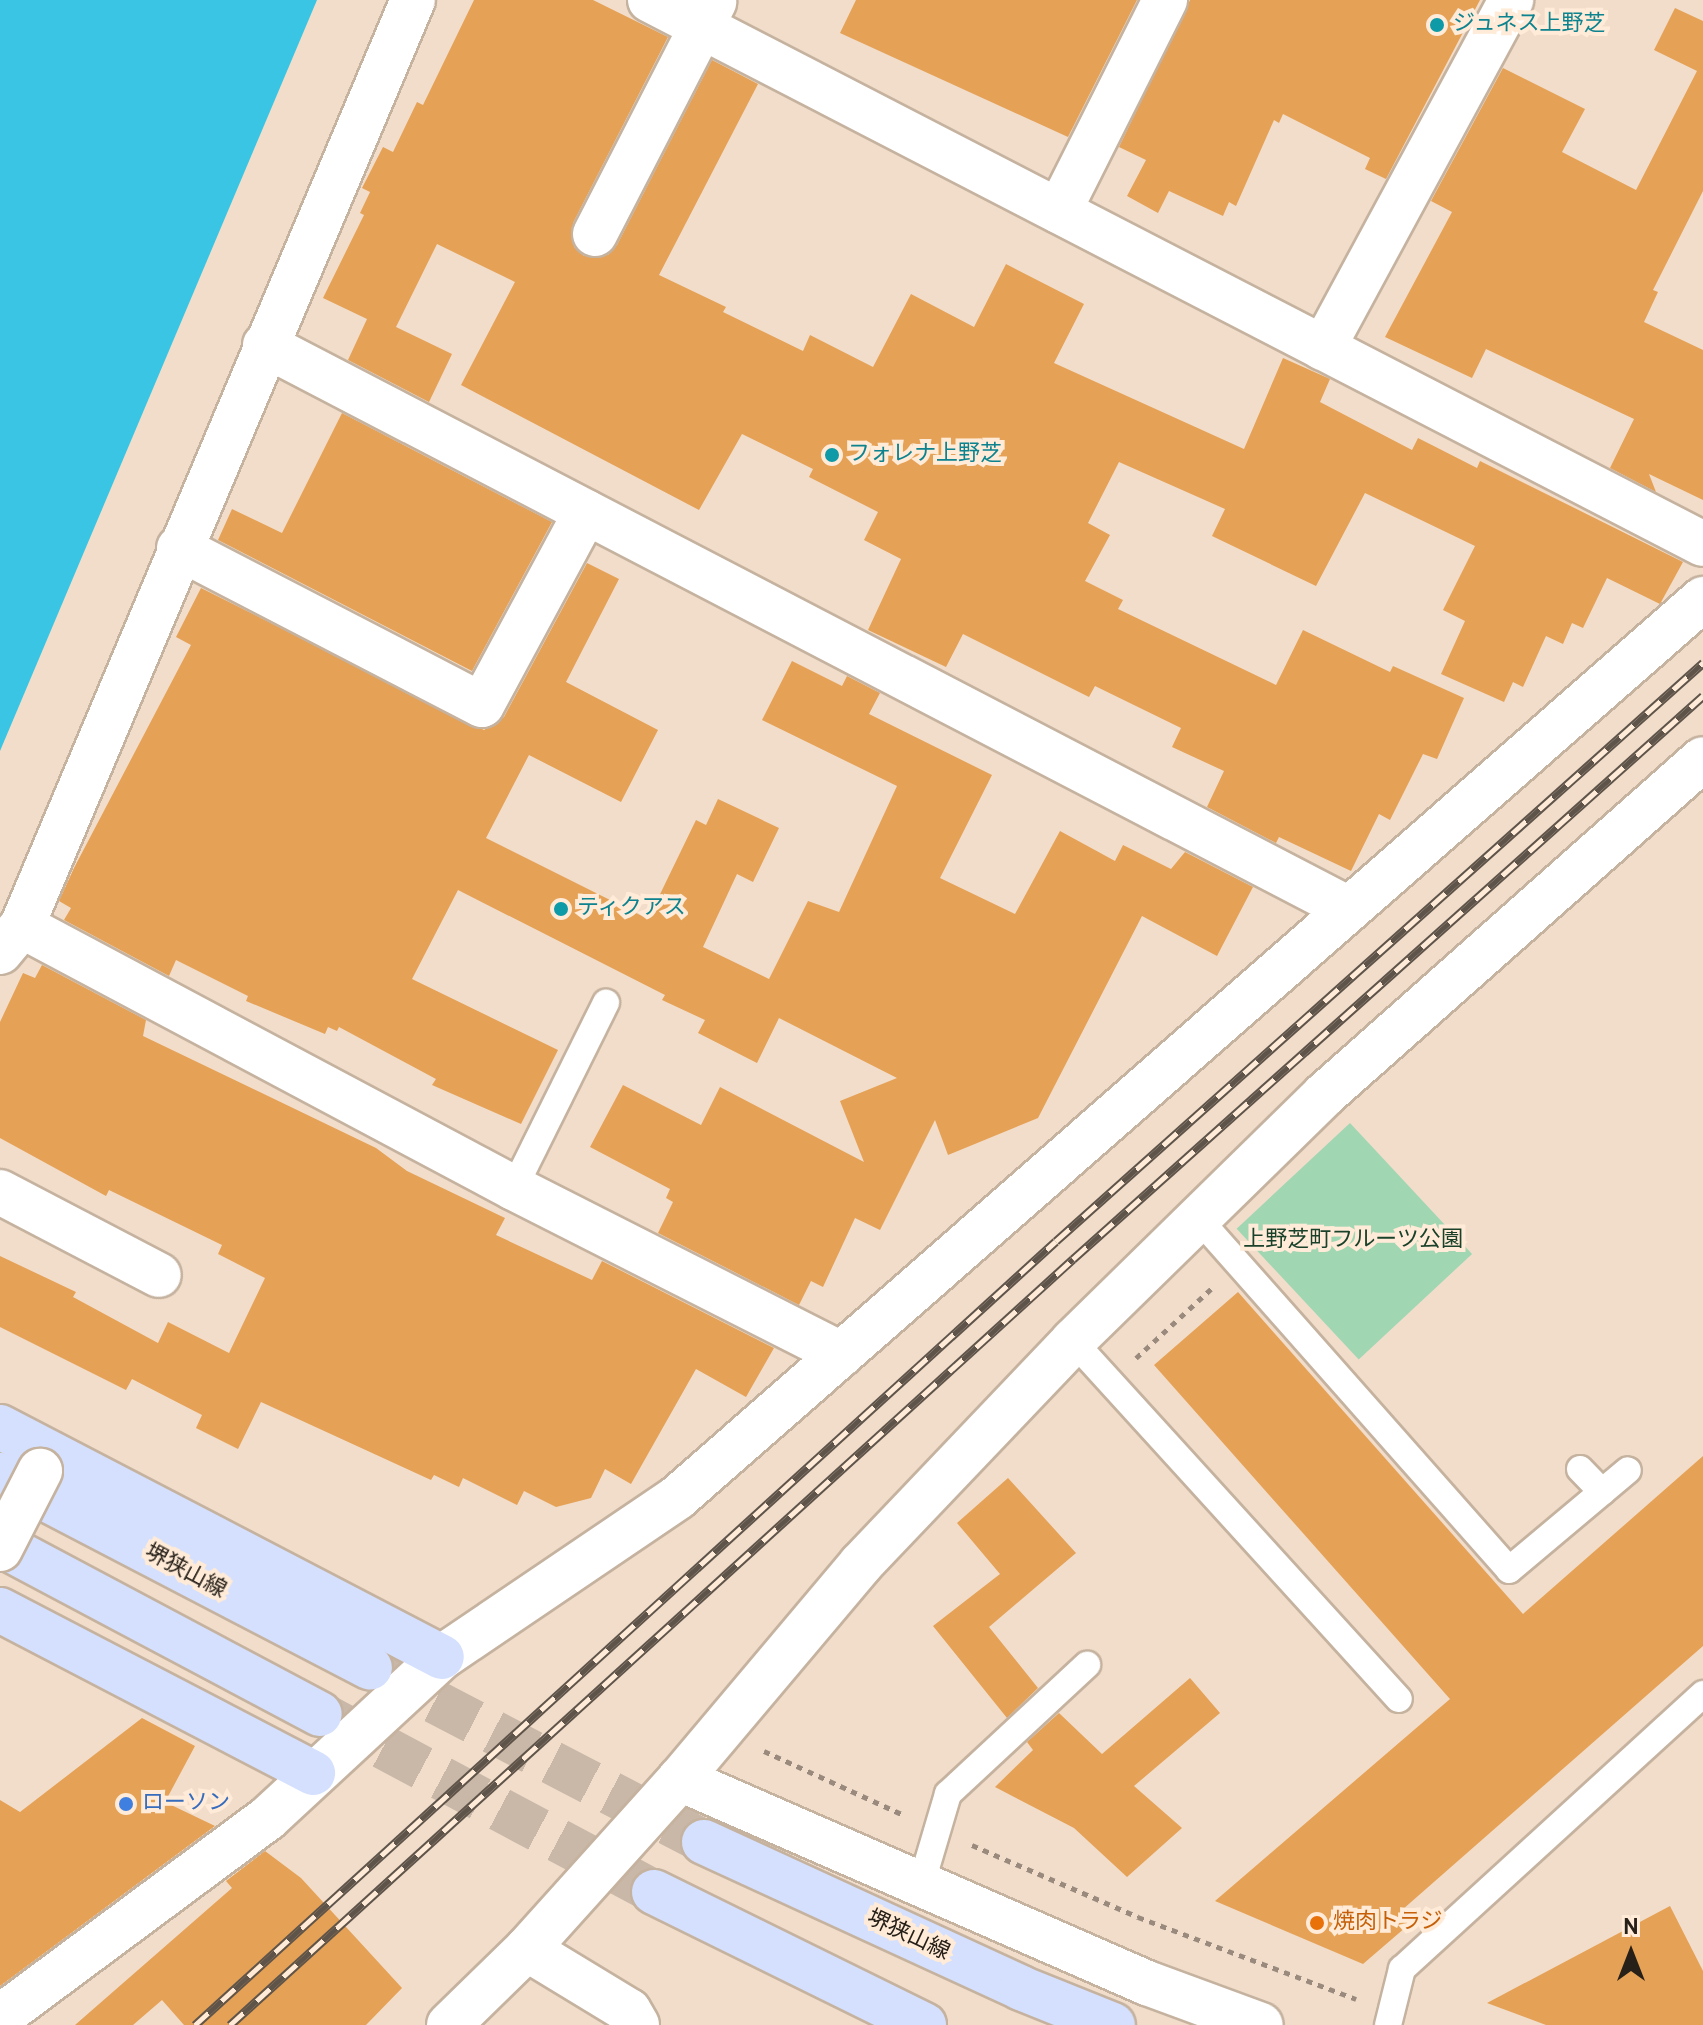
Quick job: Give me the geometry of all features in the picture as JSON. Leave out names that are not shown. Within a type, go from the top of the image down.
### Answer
[{"type":"main road","points":[[0,1427],[30,1466],[442,1657]]},
{"type":"main road","name":"堺狭山線","points":[[30,1466],[370,1668]]},
{"type":"main road","points":[[0,1546],[320,1714]]},
{"type":"main road","points":[[0,1610],[313,1773]]},
{"type":"main road","name":"堺狭山線","points":[[704,1842],[1021,1988],[1113,2025]]},
{"type":"main road","points":[[654,1892],[924,2025]]},
{"type":"street","points":[[413,0],[11,939],[841,1354]]},
{"type":"street","points":[[650,0],[708,13],[1059,211],[1703,544]]},
{"type":"street","points":[[1059,211],[1165,0]]},
{"type":"street","points":[[1323,348],[1511,0]]},
{"type":"street","points":[[595,234],[708,13]]},
{"type":"street","points":[[265,345],[1349,909]]},
{"type":"street","points":[[179,548],[482,705],[586,512]]},
{"type":"street","points":[[0,2017],[268,1818],[313,1773],[442,1657],[678,1497],[1703,599]]},
{"type":"street","points":[[449,2025],[527,1949],[680,1779],[861,1564],[1073,1341],[1324,1095],[1703,759]]},
{"type":"street","points":[[0,1192],[159,1275]]},
{"type":"street","points":[[0,1546],[30,1466]]},
{"type":"street","points":[[680,1779],[1147,1983],[1261,2025]]},
{"type":"street","points":[[527,1949],[629,2011],[637,2025]]},
{"type":"street","points":[[1021,1988],[1063,2025]]},
{"type":"lane","points":[[514,1188],[606,1003]]},
{"type":"lane","points":[[1197,1217],[1509,1570],[1628,1470]]},
{"type":"lane","points":[[1073,1341],[1399,1699]]},
{"type":"lane","points":[[1580,1469],[1602,1492]]},
{"type":"lane","points":[[921,1885],[948,1794],[1087,1665]]},
{"type":"lane","points":[[1389,2019],[1402,1969],[1703,1694]]},
{"type":"path","points":[[1111,1380],[1239,1264]]},
{"type":"path","points":[[756,1747],[1138,1917],[1389,2019]]},
{"type":"green space","name":"上野芝町フルーツ公園","points":[[1350,1123],[1472,1254],[1359,1360],[1237,1229]]},
{"type":"water","points":[[0,0],[317,0],[0,751]]},
{"type":"building","points":[[474,0],[593,0],[668,37],[573,223],[574,247],[584,256],[608,255],[617,245],[712,60],[758,84],[659,275],[726,307],[723,312],[803,351],[810,335],[873,367],[911,294],[974,327],[1006,264],[1084,304],[1054,363],[1244,449],[1283,358],[1330,379],[1320,402],[1412,450],[1418,438],[1477,468],[1480,461],[1683,562],[1660,604],[1607,578],[1583,628],[1572,623],[1563,644],[1546,636],[1523,687],[1513,682],[1504,702],[1441,674],[1465,621],[1443,610],[1475,546],[1365,493],[1316,586],[1212,536],[1225,509],[1119,462],[1088,523],[1110,535],[1085,581],[1123,600],[1118,609],[1276,685],[1303,630],[1390,672],[1393,666],[1464,698],[1437,759],[1423,754],[1390,820],[1379,814],[1351,871],[1279,837],[1276,843],[1207,807],[1224,771],[1172,747],[1181,728],[1095,686],[1089,697],[963,634],[946,667],[868,630],[901,559],[864,540],[878,512],[809,477],[813,469],[742,434],[699,510],[461,385],[515,282],[437,244],[396,327],[452,354],[429,402],[348,360],[367,319],[323,298],[364,215],[360,213],[370,192],[362,188],[383,147],[393,152],[417,102],[423,105]]},
{"type":"building","points":[[856,0],[1137,0],[1068,137],[840,33]]},
{"type":"building","points":[[1190,0],[1480,0],[1386,179],[1365,169],[1370,158],[1283,114],[1279,123],[1274,120],[1236,206],[1229,202],[1223,216],[1169,191],[1158,213],[1127,196],[1146,160],[1119,147]]},
{"type":"building","points":[[1675,8],[1703,21],[1703,191],[1653,290],[1658,292],[1644,322],[1703,350],[1703,500],[1649,474],[1656,492],[1610,468],[1634,419],[1486,349],[1472,378],[1385,337],[1452,212],[1431,201],[1503,68],[1585,109],[1562,152],[1636,190],[1697,71],[1654,50]]},
{"type":"building","points":[[342,413],[552,522],[472,671],[218,540],[232,509],[282,533]]},
{"type":"building","points":[[587,563],[619,579],[566,682],[658,730],[621,802],[529,755],[486,838],[648,919],[696,820],[706,825],[718,799],[779,828],[753,882],[737,874],[703,947],[769,979],[808,901],[839,912],[897,786],[762,720],[792,661],[842,686],[847,676],[880,693],[869,714],[992,775],[940,878],[1015,914],[1060,831],[1115,861],[1123,845],[1171,869],[1185,852],[1253,887],[1217,956],[1142,916],[1038,1118],[948,1155],[935,1120],[880,1230],[855,1218],[823,1287],[811,1281],[799,1305],[658,1233],[673,1202],[666,1198],[670,1189],[590,1147],[623,1085],[701,1125],[720,1087],[864,1162],[840,1101],[897,1078],[779,1018],[757,1063],[698,1033],[705,1020],[662,1000],[665,995],[458,890],[412,979],[558,1050],[521,1124],[432,1085],[436,1079],[339,1027],[337,1031],[328,1027],[325,1034],[246,1001],[248,996],[176,960],[169,976],[64,920],[71,908],[59,901],[74,868],[191,645],[176,637],[201,588],[484,730],[504,717]]},
{"type":"building","points":[[42,965],[146,1020],[143,1036],[376,1148],[407,1171],[505,1218],[496,1235],[592,1280],[602,1261],[774,1348],[746,1397],[696,1369],[631,1484],[605,1469],[591,1498],[556,1507],[524,1491],[517,1505],[463,1478],[459,1487],[434,1475],[431,1480],[261,1402],[238,1449],[196,1428],[202,1415],[132,1379],[126,1390],[0,1327],[0,1256],[76,1292],[73,1297],[158,1343],[168,1322],[229,1353],[265,1278],[218,1254],[222,1245],[109,1190],[106,1196],[0,1138],[0,1022],[23,973],[35,978]]},
{"type":"building","points":[[1238,1292],[1523,1614],[1703,1456],[1703,1646],[1402,1910],[1413,1921],[1363,1964],[1215,1901],[1450,1699],[1154,1365]]},
{"type":"building","points":[[1008,1478],[1076,1553],[989,1627],[1038,1688],[1007,1718],[933,1626],[1000,1574],[957,1523]]},
{"type":"building","points":[[1190,1678],[1220,1713],[1134,1786],[1182,1828],[1127,1877],[1074,1828],[995,1787],[1033,1750],[1027,1742],[1059,1713],[1102,1754]]},
{"type":"building","points":[[142,1718],[195,1746],[165,1802],[215,1826],[0,1986],[0,1800],[20,1812]]},
{"type":"building","points":[[265,1851],[301,1878],[402,1988],[366,2025],[184,2025],[162,2000],[133,2025],[75,2025],[232,1888],[226,1881]]},
{"type":"building","points":[[1670,1906],[1703,1971],[1703,2025],[1546,2025],[1487,2003]]},
{"type":"tunnel","points":[[376,1671],[704,1842]]},
{"type":"tunnel","points":[[325,1716],[654,1892]]},
{"type":"railway","points":[[195,2025],[1056,1241],[1703,663]]},
{"type":"railway","points":[[230,2025],[1073,1259],[1703,696]]},
{"type":"place","name":"ジュネス上野芝","points":[[1437,25]]},
{"type":"place","name":"フォレナ上野芝","points":[[832,455]]},
{"type":"place","name":"ティクアス","points":[[561,909]]},
{"type":"place","name":"ローソン","points":[[126,1804]]},
{"type":"place","name":"焼肉トラジ","points":[[1317,1923]]}]
